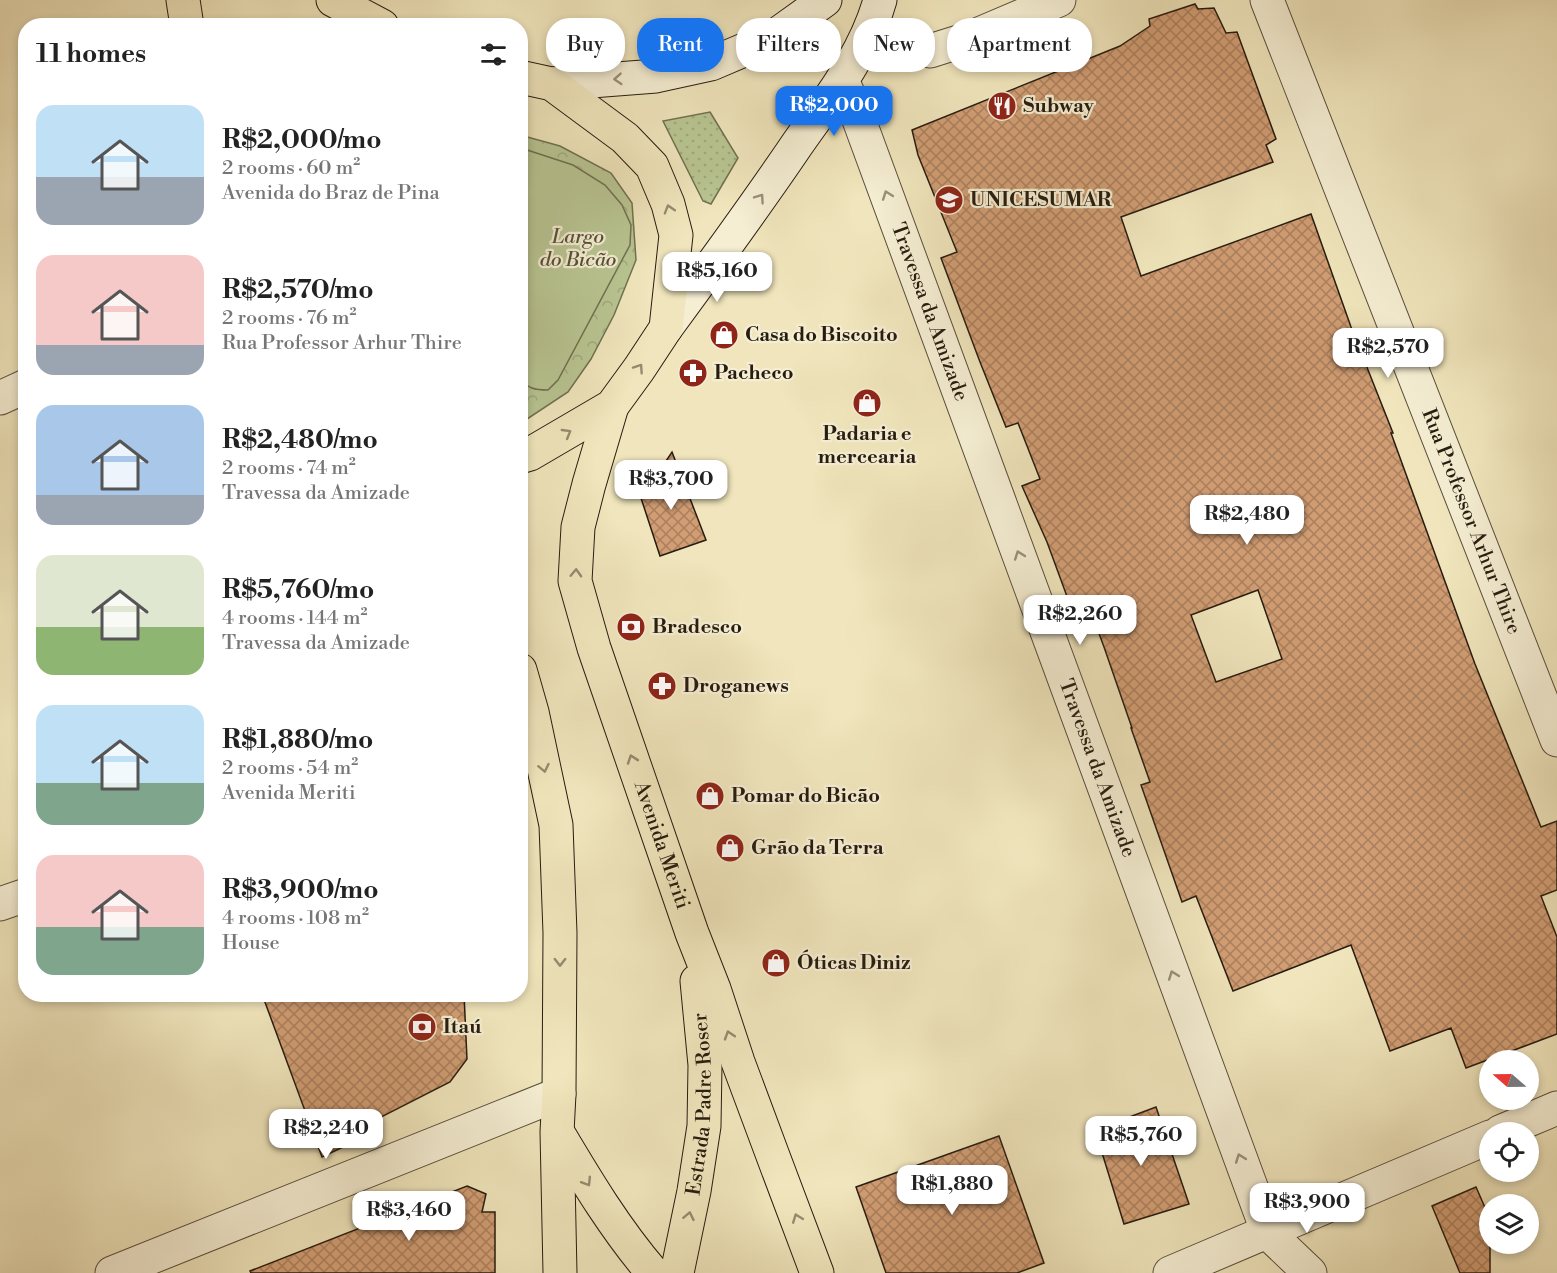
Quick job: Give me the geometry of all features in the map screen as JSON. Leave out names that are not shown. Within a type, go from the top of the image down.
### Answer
[{"type":"main road","points":[[183,0],[186,18]]},
{"type":"main road","points":[[333,0],[367,18]]},
{"type":"main road","points":[[528,455],[612,406],[666,328],[676,235],[668,204],[652,166],[625,138],[536,81]]},
{"type":"main road","name":"Avenida Meriti","points":[[612,406],[578,527],[575,581],[594,648],[692,933],[818,1273]]},
{"type":"main road","points":[[528,721],[556,825],[560,933],[558,1132],[560,1273]]},
{"type":"main road","name":"Estrada Padre Roser","points":[[676,1273],[694,1191],[704,1125],[705,1065],[692,933]]},
{"type":"main road","points":[[558,1132],[603,1206],[638,1256],[653,1273]]},
{"type":"street","points":[[536,81],[656,76],[711,64],[772,38],[824,0]]},
{"type":"street","points":[[874,18],[880,0]]},
{"type":"street","points":[[935,49],[965,40],[1059,0]]},
{"type":"street","name":"Rua Professor Arhur Thire","points":[[1267,0],[1557,740]]},
{"type":"street","points":[[666,328],[727,246],[853,61]]},
{"type":"street","name":"Travessa da Amizade","points":[[842,80],[860,120],[1268,1233],[1310,1273]]},
{"type":"street","points":[[0,398],[18,390]]},
{"type":"street","points":[[0,904],[18,898]]},
{"type":"street","points":[[112,1273],[559,1094]]},
{"type":"street","points":[[1524,1122],[1557,1108]]},
{"type":"street","points":[[1170,1273],[1479,1142]]},
{"type":"green space","points":[[710,112],[738,158],[711,204],[703,201],[663,121]]},
{"type":"green space","name":"Largo do Bicão","points":[[528,137],[560,146],[611,173],[632,203],[636,260],[614,315],[591,359],[568,392],[528,418]]},
{"type":"green space","name":"Largo do Bicão","points":[[528,150],[573,165],[605,185],[622,205],[631,225],[630,245],[558,380],[548,390],[528,385]]},
{"type":"building","points":[[1195,4],[1198,9],[1214,8],[1226,33],[1237,32],[1276,139],[1266,145],[1273,162],[1121,217],[1141,276],[1311,214],[1351,327],[1393,433],[1391,433],[1475,664],[1541,827],[1557,821],[1557,890],[1541,896],[1557,937],[1557,1034],[1514,1050],[1479,1050],[1479,1063],[1466,1068],[1451,1028],[1390,1051],[1351,945],[1233,991],[1196,896],[1182,902],[1141,785],[1150,782],[1088,604],[1072,610],[1047,542],[1022,486],[1040,479],[1018,423],[1006,427],[941,258],[957,252],[918,155],[912,130],[1056,72],[1092,72],[1092,57],[1120,46],[1150,26],[1149,19]],"holes":[[[1258,590],[1282,659],[1216,682],[1191,615]]]},
{"type":"building","points":[[672,452],[706,540],[660,556],[641,498]]},
{"type":"building","points":[[265,1002],[464,1002],[467,1059],[450,1082],[377,1119],[381,1129],[322,1157]]},
{"type":"building","points":[[1156,1107],[1189,1204],[1124,1224],[1095,1130]]},
{"type":"building","points":[[999,1136],[1044,1263],[1017,1273],[886,1273],[856,1187]]},
{"type":"building","points":[[467,1186],[486,1194],[482,1212],[495,1212],[495,1273],[251,1273],[250,1271]]},
{"type":"building","points":[[1476,1187],[1479,1194],[1479,1254],[1490,1254],[1490,1273],[1460,1273],[1432,1206]]},
{"type":"place","name":"Subway","points":[[1002,106]]},
{"type":"place","name":"UNICESUMAR","points":[[949,200]]},
{"type":"place","name":"Casa do Biscoito","points":[[724,335]]},
{"type":"place","name":"Pacheco","points":[[693,373]]},
{"type":"place","name":"Padaria e mercearia","points":[[867,403]]},
{"type":"place","name":"Bradesco","points":[[631,627]]},
{"type":"place","name":"Droganews","points":[[662,686]]},
{"type":"place","name":"Pomar do Bicão","points":[[710,796]]},
{"type":"place","name":"Grão da Terra","points":[[730,848]]},
{"type":"place","name":"Óticas Diniz","points":[[776,963]]},
{"type":"place","name":"Itaú","points":[[422,1027]]}]
